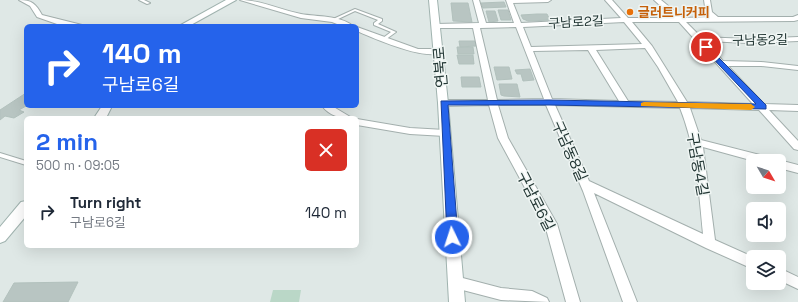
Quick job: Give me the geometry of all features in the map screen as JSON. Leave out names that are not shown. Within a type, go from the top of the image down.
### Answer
[{"type":"main road","points":[[187,24],[232,0]]},
{"type":"main road","name":"연북로","points":[[433,0],[439,51],[457,302]]},
{"type":"main road","points":[[0,238],[24,208]]},
{"type":"street","points":[[22,0],[33,5],[39,16],[57,22],[70,24]]},
{"type":"street","points":[[243,0],[301,16],[333,20],[344,24]]},
{"type":"street","name":"구남로6길","points":[[476,0],[493,102],[503,138],[551,224],[573,302]]},
{"type":"street","points":[[509,0],[548,0]]},
{"type":"street","name":"구남동8길","points":[[509,0],[549,102],[584,183],[630,302]]},
{"type":"street","name":"구남동4길","points":[[608,0],[627,20],[648,46],[684,105],[697,142],[710,244]]},
{"type":"street","points":[[657,0],[680,19],[763,107],[798,147]]},
{"type":"street","points":[[708,0],[709,12],[716,19]]},
{"type":"street","name":"구남로2길","points":[[436,26],[627,20],[794,19],[798,17]]},
{"type":"street","points":[[359,30],[417,51],[439,51]]},
{"type":"street","name":"구남동2길","points":[[699,39],[749,41],[798,39]]},
{"type":"street","points":[[528,49],[648,46]]},
{"type":"street","points":[[591,48],[625,104]]},
{"type":"street","points":[[721,63],[761,64],[798,68]]},
{"type":"street","points":[[443,103],[549,102],[798,108]]},
{"type":"street","points":[[329,108],[342,116]]},
{"type":"street","points":[[359,122],[410,131],[445,132]]},
{"type":"street","points":[[697,142],[746,155]]},
{"type":"street","points":[[786,166],[798,169]]},
{"type":"street","points":[[584,183],[746,260]]},
{"type":"street","points":[[786,277],[798,282]]},
{"type":"street","points":[[455,282],[501,294],[532,297],[542,302]]},
{"type":"lane","points":[[141,0],[148,3]]},
{"type":"lane","points":[[333,20],[355,10],[381,20],[375,24],[394,32],[384,39]]},
{"type":"lane","points":[[0,155],[24,162]]},
{"type":"green space","points":[[273,290],[301,290],[299,302],[270,302]]},
{"type":"building","points":[[504,2],[506,7],[483,8],[481,3]]},
{"type":"building","points":[[451,3],[468,3],[472,22],[453,21]]},
{"type":"building","points":[[498,10],[508,10],[511,20],[501,20]]},
{"type":"building","points":[[486,11],[495,11],[498,21],[489,22]]},
{"type":"building","points":[[547,14],[550,20],[528,21],[523,19],[521,15]]},
{"type":"building","points":[[459,41],[475,41],[476,46],[460,47]]},
{"type":"building","points":[[457,47],[473,47],[474,54],[458,54]]},
{"type":"building","points":[[457,55],[473,55],[474,64],[459,64]]},
{"type":"building","points":[[494,67],[509,67],[512,79],[497,80]]},
{"type":"building","points":[[530,69],[534,80],[523,81],[521,74],[517,74],[515,70]]},
{"type":"building","points":[[461,77],[479,77],[481,87],[462,87]]},
{"type":"building","points":[[499,84],[517,84],[520,97],[501,95]]},
{"type":"building","points":[[24,94],[24,107],[19,110],[24,112],[14,118],[5,116],[0,120],[0,110]]},
{"type":"building","points":[[78,282],[68,302],[3,302],[14,283]]},
{"type":"slow traffic","points":[[644,104],[751,107]]},
{"type":"place","name":"글러트니커피","points":[[630,12]]},
{"type":"route","points":[[452,237],[443,103],[549,102],[763,107],[706,47]]}]
